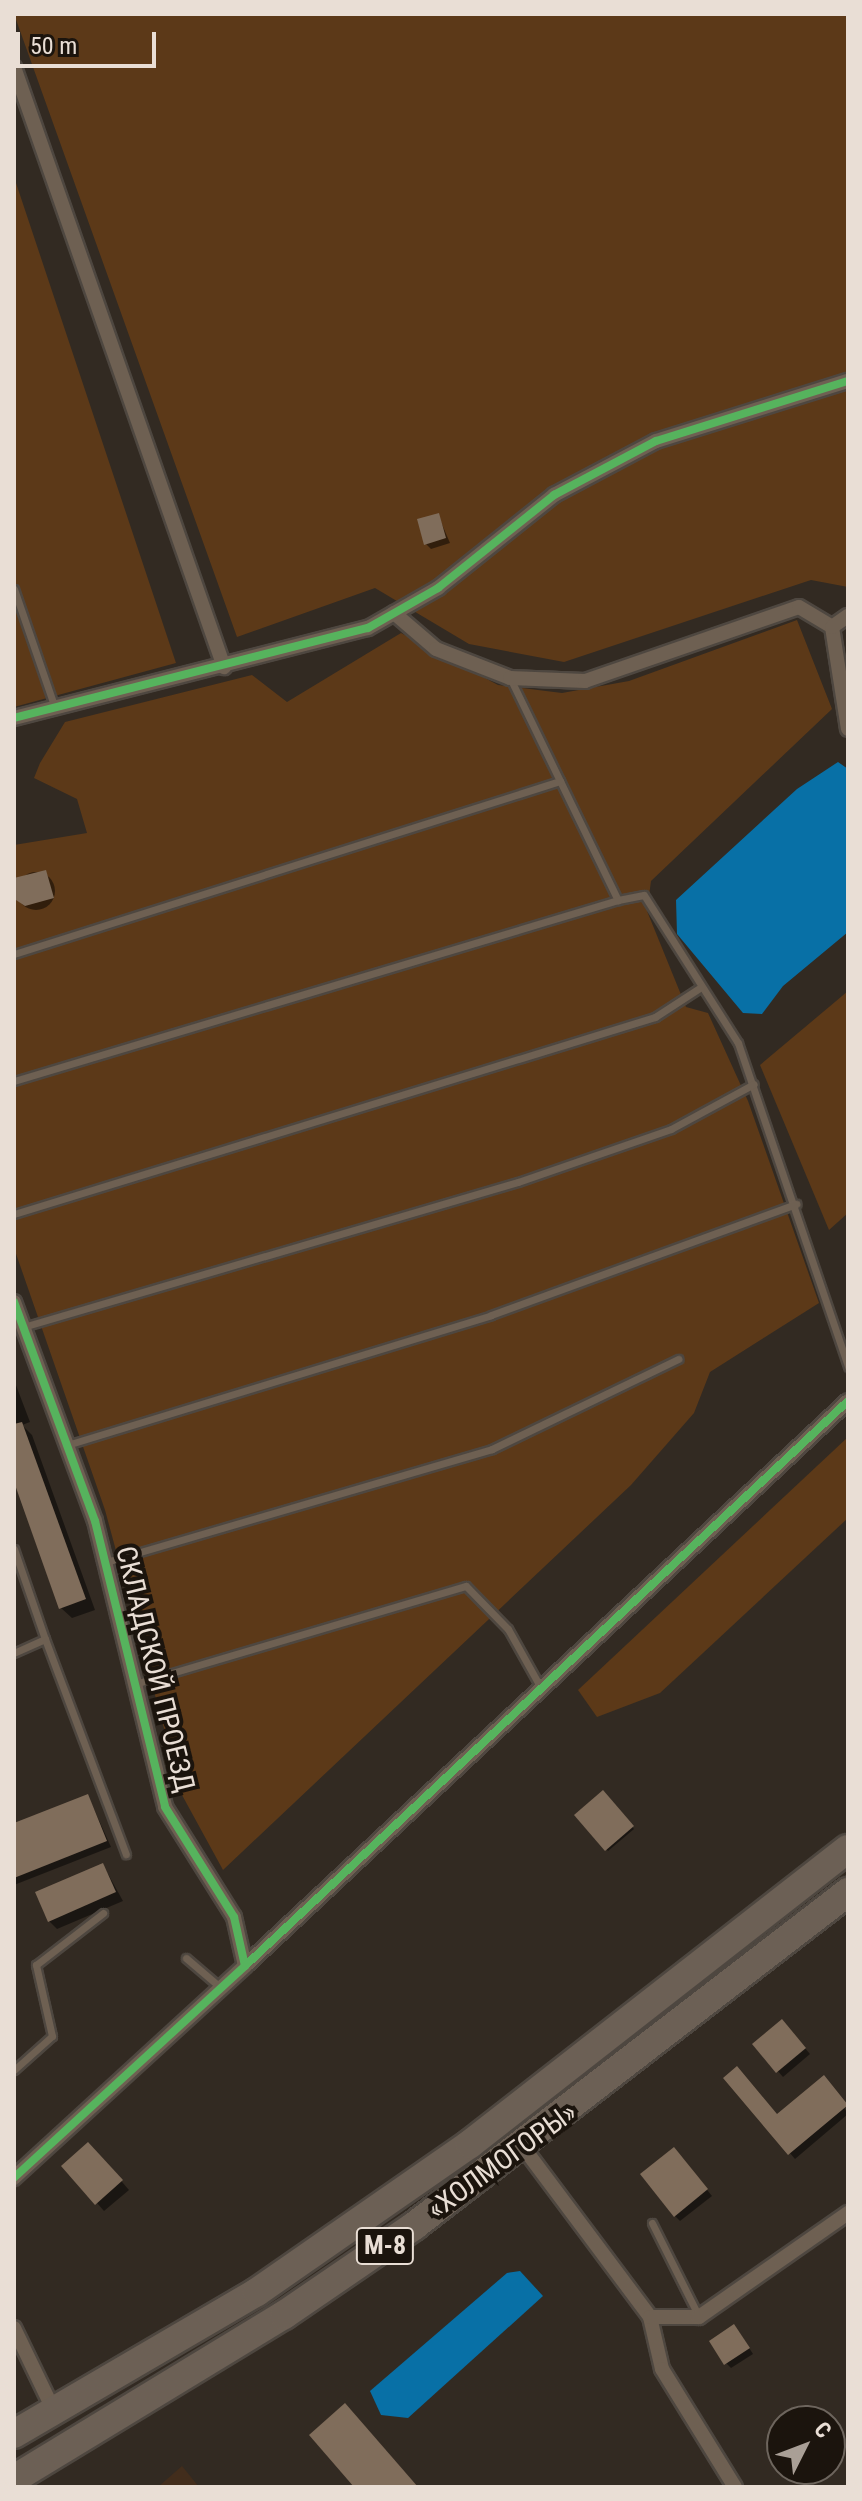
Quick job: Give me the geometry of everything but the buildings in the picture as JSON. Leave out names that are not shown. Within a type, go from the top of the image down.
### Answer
[{"type":"highway","name":"«ХОЛМОГОРЫ»","points":[[14,2434],[257,2292],[458,2153],[848,1849]]},
{"type":"highway","name":"«ХОЛМОГОРЫ»","points":[[14,2479],[284,2315],[523,2147],[848,1892]]},
{"type":"street","points":[[14,67],[224,667]]},
{"type":"street","points":[[14,718],[368,628],[438,588],[554,495],[656,441],[847,384]]},
{"type":"street","points":[[394,613],[436,649],[510,678],[585,681],[799,607],[832,627],[848,729]]},
{"type":"street","points":[[832,627],[848,616]]},
{"type":"street","name":"СКЛАДСКОЙ ПРОЕЗД","points":[[14,1302],[106,1562],[138,1683],[165,1807],[234,1917],[245,1966]]},
{"type":"street","points":[[14,2178],[848,1401]]},
{"type":"street","points":[[523,2147],[650,2317],[662,2369],[735,2487]]},
{"type":"street","points":[[650,2317],[699,2317],[848,2213]]},
{"type":"street","points":[[14,2328],[54,2411]]},
{"type":"lane","points":[[14,589],[55,708]]},
{"type":"lane","points":[[510,678],[618,900]]},
{"type":"lane","points":[[14,954],[560,781]]},
{"type":"lane","points":[[14,1081],[618,900],[644,895],[738,1043],[796,1204],[848,1367]]},
{"type":"lane","points":[[14,1214],[655,1017],[701,987]]},
{"type":"lane","points":[[23,1327],[504,1186],[671,1129],[754,1084]]},
{"type":"lane","points":[[67,1445],[491,1315],[796,1204]]},
{"type":"lane","points":[[106,1562],[492,1449],[678,1359]]},
{"type":"lane","points":[[14,1549],[126,1854]]},
{"type":"lane","points":[[138,1683],[466,1586],[508,1629],[541,1689]]},
{"type":"lane","points":[[14,1653],[45,1639]]},
{"type":"lane","points":[[14,2070],[52,2036],[36,1965],[103,1913]]},
{"type":"lane","points":[[186,1958],[221,1988]]},
{"type":"lane","points":[[652,2223],[699,2317]]},
{"type":"shaded area","points":[[14,14],[848,14],[848,587],[811,580],[564,662],[469,644],[375,588],[237,637]]},
{"type":"shaded area","points":[[14,177],[176,663],[14,707]]},
{"type":"shaded area","points":[[797,620],[832,709],[651,881],[647,911],[686,1007],[708,1013],[748,1101],[819,1303],[710,1372],[694,1413],[631,1485],[223,1870],[182,1795],[105,1510],[14,1248],[14,845],[87,833],[77,799],[34,778],[40,763],[65,722],[252,675],[287,702],[401,633],[498,685],[562,693],[629,681]]},
{"type":"shaded area","points":[[848,991],[848,1213],[829,1230],[760,1065]]},
{"type":"shaded area","points":[[848,1437],[848,1518],[660,1693],[597,1717],[578,1690]]},
{"type":"shaded area","points":[[182,2466],[199,2487],[158,2487]]},
{"type":"water","points":[[838,762],[848,769],[848,932],[783,986],[762,1014],[743,1013],[677,934],[676,900],[797,789]]},
{"type":"water","points":[[520,2271],[543,2296],[408,2418],[381,2415],[370,2391],[507,2273]]},
{"type":"cycle path","points":[[14,718],[368,628],[438,588],[554,495],[656,441],[848,381]]},
{"type":"cycle path","points":[[14,1302],[95,1521],[165,1807],[234,1917],[245,1966],[14,2178]]},
{"type":"cycle path","points":[[245,1966],[848,1401]]}]
